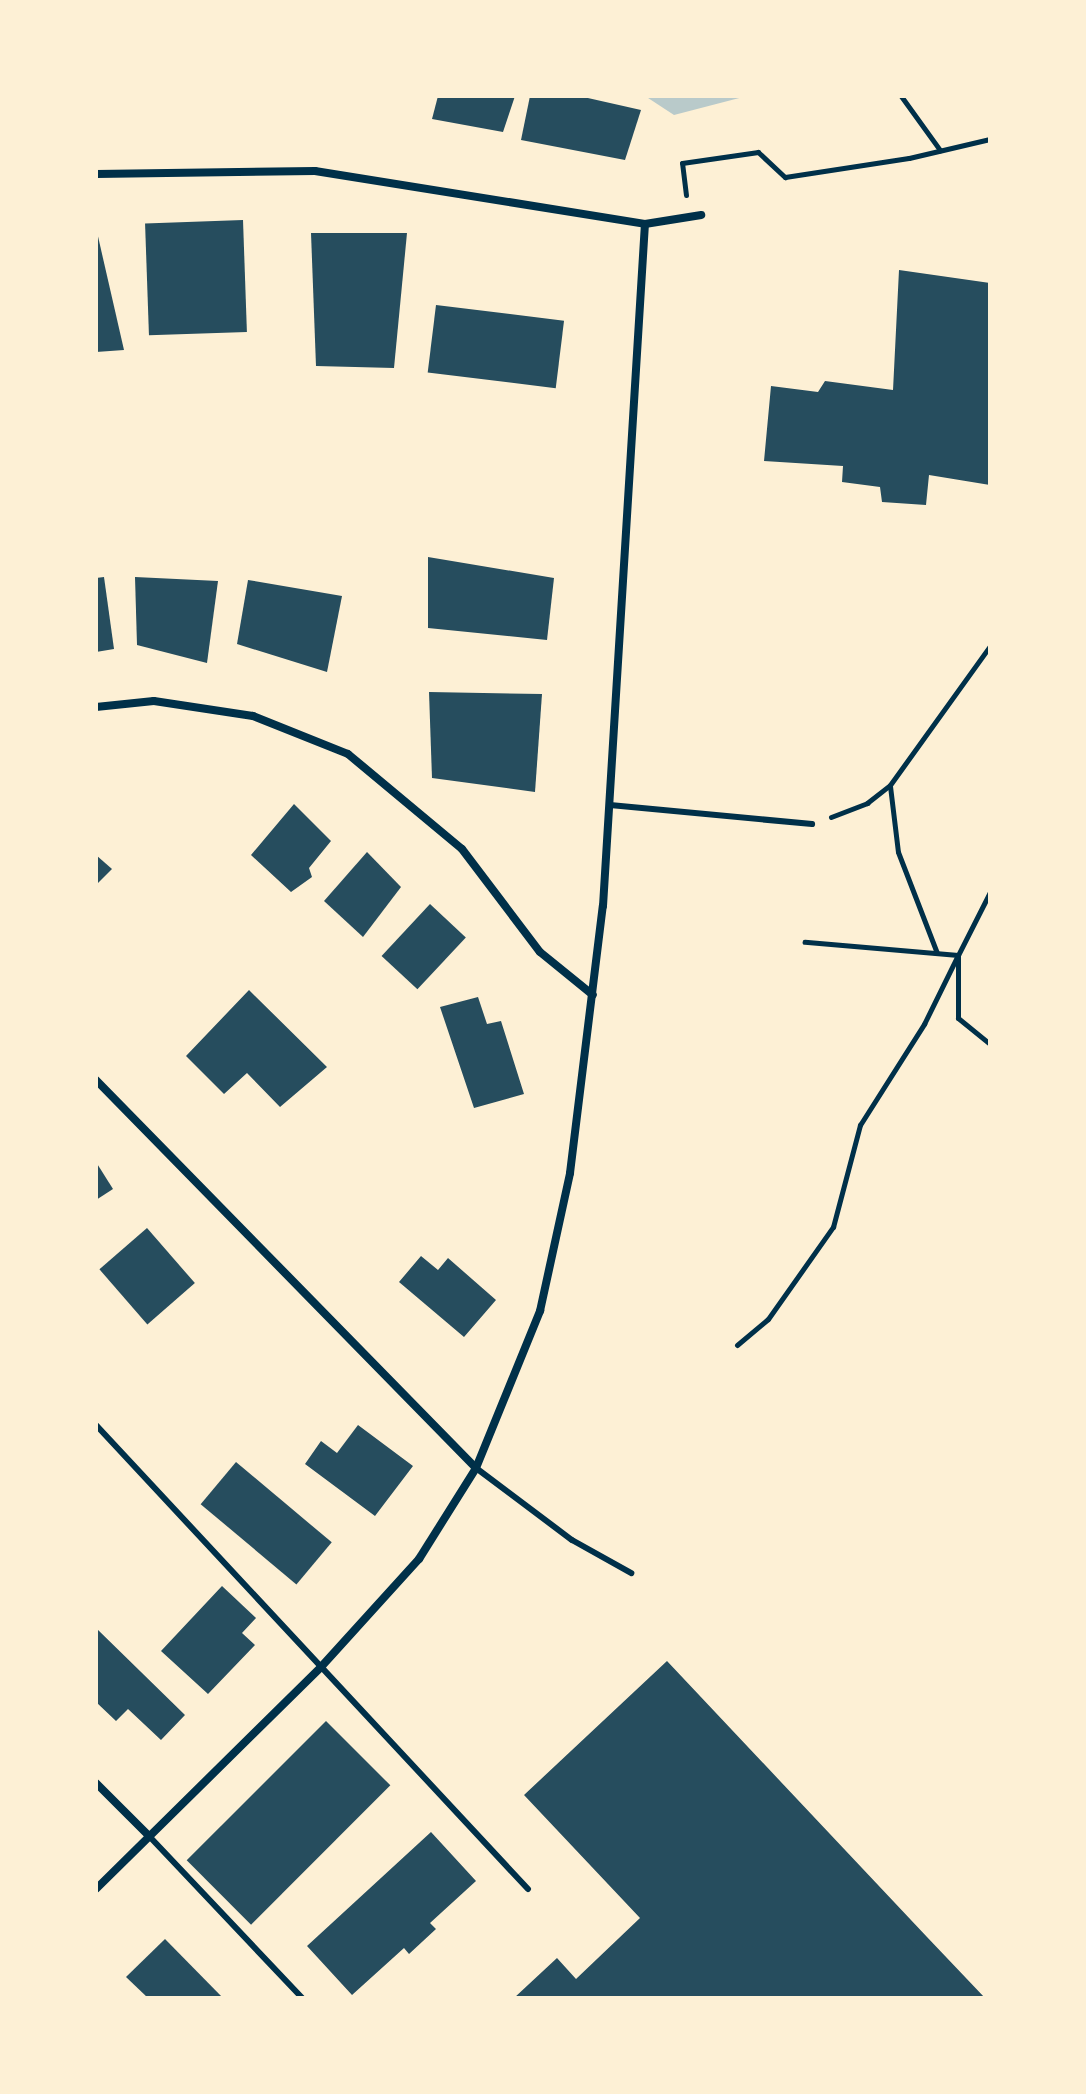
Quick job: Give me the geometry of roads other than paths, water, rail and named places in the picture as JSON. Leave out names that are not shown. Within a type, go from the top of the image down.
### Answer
[{"type":"street","points":[[96,174],[315,171],[645,224],[701,215]]},
{"type":"street","points":[[96,1889],[321,1667],[419,1559],[476,1468],[540,1311],[557,1244],[593,995],[610,805],[645,224]]},
{"type":"street","points":[[96,707],[154,701],[253,716],[348,754],[462,849],[540,952],[593,995]]},
{"type":"street","points":[[96,1080],[476,1468]]},
{"type":"street","points":[[96,1783],[149,1836]]},
{"type":"lane","points":[[610,805],[812,824]]},
{"type":"lane","points":[[96,1425],[528,1889]]},
{"type":"lane","points":[[476,1468],[572,1540],[631,1573]]},
{"type":"lane","points":[[149,1836],[302,1998]]}]
